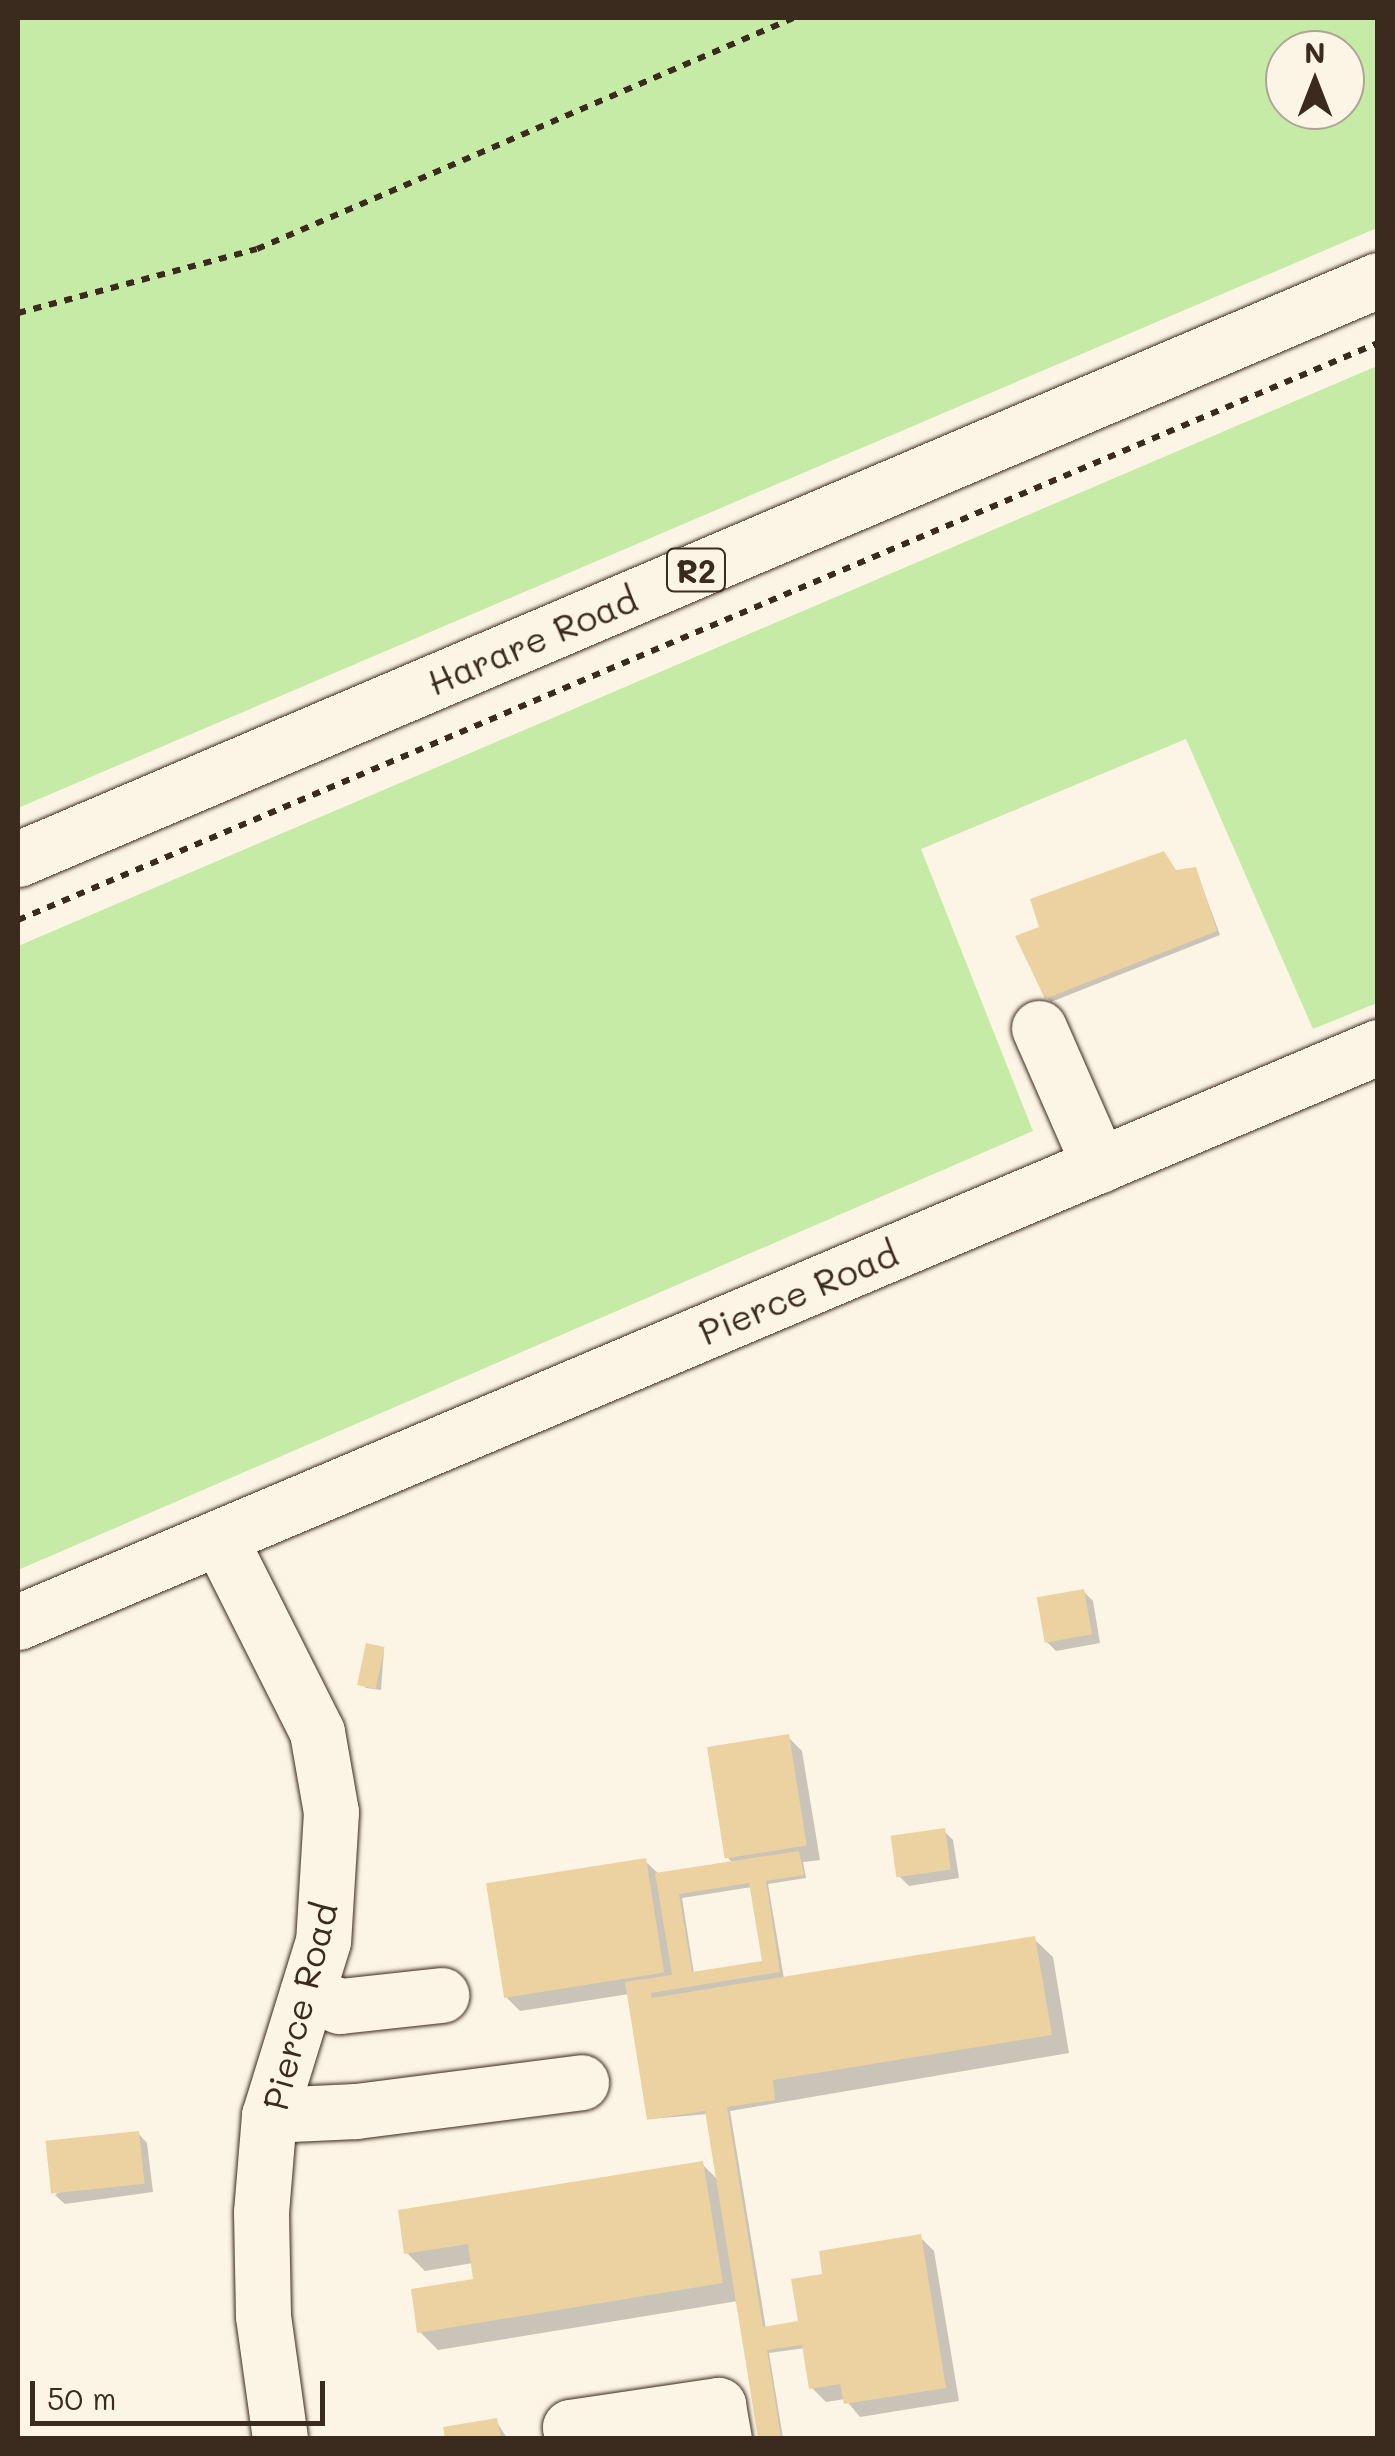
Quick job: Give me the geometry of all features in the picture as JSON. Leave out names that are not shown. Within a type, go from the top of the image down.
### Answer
[{"type":"main road","name":"Harare Road","points":[[18,858],[1376,280]]},
{"type":"main road","points":[[1039,1028],[1098,1165]]},
{"type":"main road","name":"Pierce Road","points":[[18,1622],[1378,1047]]},
{"type":"main road","name":"Pierce Road","points":[[218,1537],[317,1732],[330,1812],[330,1886],[306,1994],[269,2115],[261,2212],[263,2316],[280,2438]]},
{"type":"main road","points":[[306,1994],[340,2006],[441,1995]]},
{"type":"main road","points":[[269,2115],[356,2111],[581,2082]]},
{"type":"main road","points":[[572,2438],[570,2427],[718,2405],[724,2438]]},
{"type":"path","points":[[18,314],[258,248],[792,18]]},
{"type":"path","points":[[18,920],[1378,343]]},
{"type":"green space","points":[[18,18],[1377,18],[1377,228],[18,808]]},
{"type":"green space","points":[[1377,366],[1377,1003],[1313,1029],[1186,739],[921,849],[1033,1131],[18,1570],[18,946]]},
{"type":"building","points":[[1164,851],[1176,870],[1196,867],[1217,931],[1045,999],[1015,936],[1039,927],[1030,899]]},
{"type":"building","points":[[1084,1589],[1092,1634],[1045,1643],[1037,1597]]},
{"type":"building","points":[[366,1643],[385,1647],[376,1689],[357,1685]]},
{"type":"building","points":[[789,1734],[807,1846],[725,1859],[707,1747]]},
{"type":"building","points":[[945,1828],[951,1870],[896,1877],[891,1836]]},
{"type":"building","points":[[799,1851],[804,1875],[766,1881],[780,1972],[651,1993],[652,1998],[1035,1936],[1052,2035],[773,2080],[775,2100],[727,2107],[763,2327],[798,2321],[791,2279],[822,2274],[819,2251],[921,2234],[946,2388],[844,2404],[840,2384],[809,2389],[802,2345],[767,2350],[781,2438],[758,2438],[705,2111],[647,2120],[625,1982],[672,1975],[655,1873]],"holes":[[[749,1883],[762,1961],[692,1972],[679,1894]]]},
{"type":"building","points":[[646,1858],[664,1973],[504,1998],[486,1883]]},
{"type":"building","points":[[139,2131],[145,2184],[51,2194],[46,2141]]},
{"type":"building","points":[[703,2161],[723,2283],[417,2333],[411,2289],[473,2279],[468,2244],[404,2254],[398,2210]]},
{"type":"building","points":[[497,2418],[501,2438],[445,2438],[443,2427]]}]
